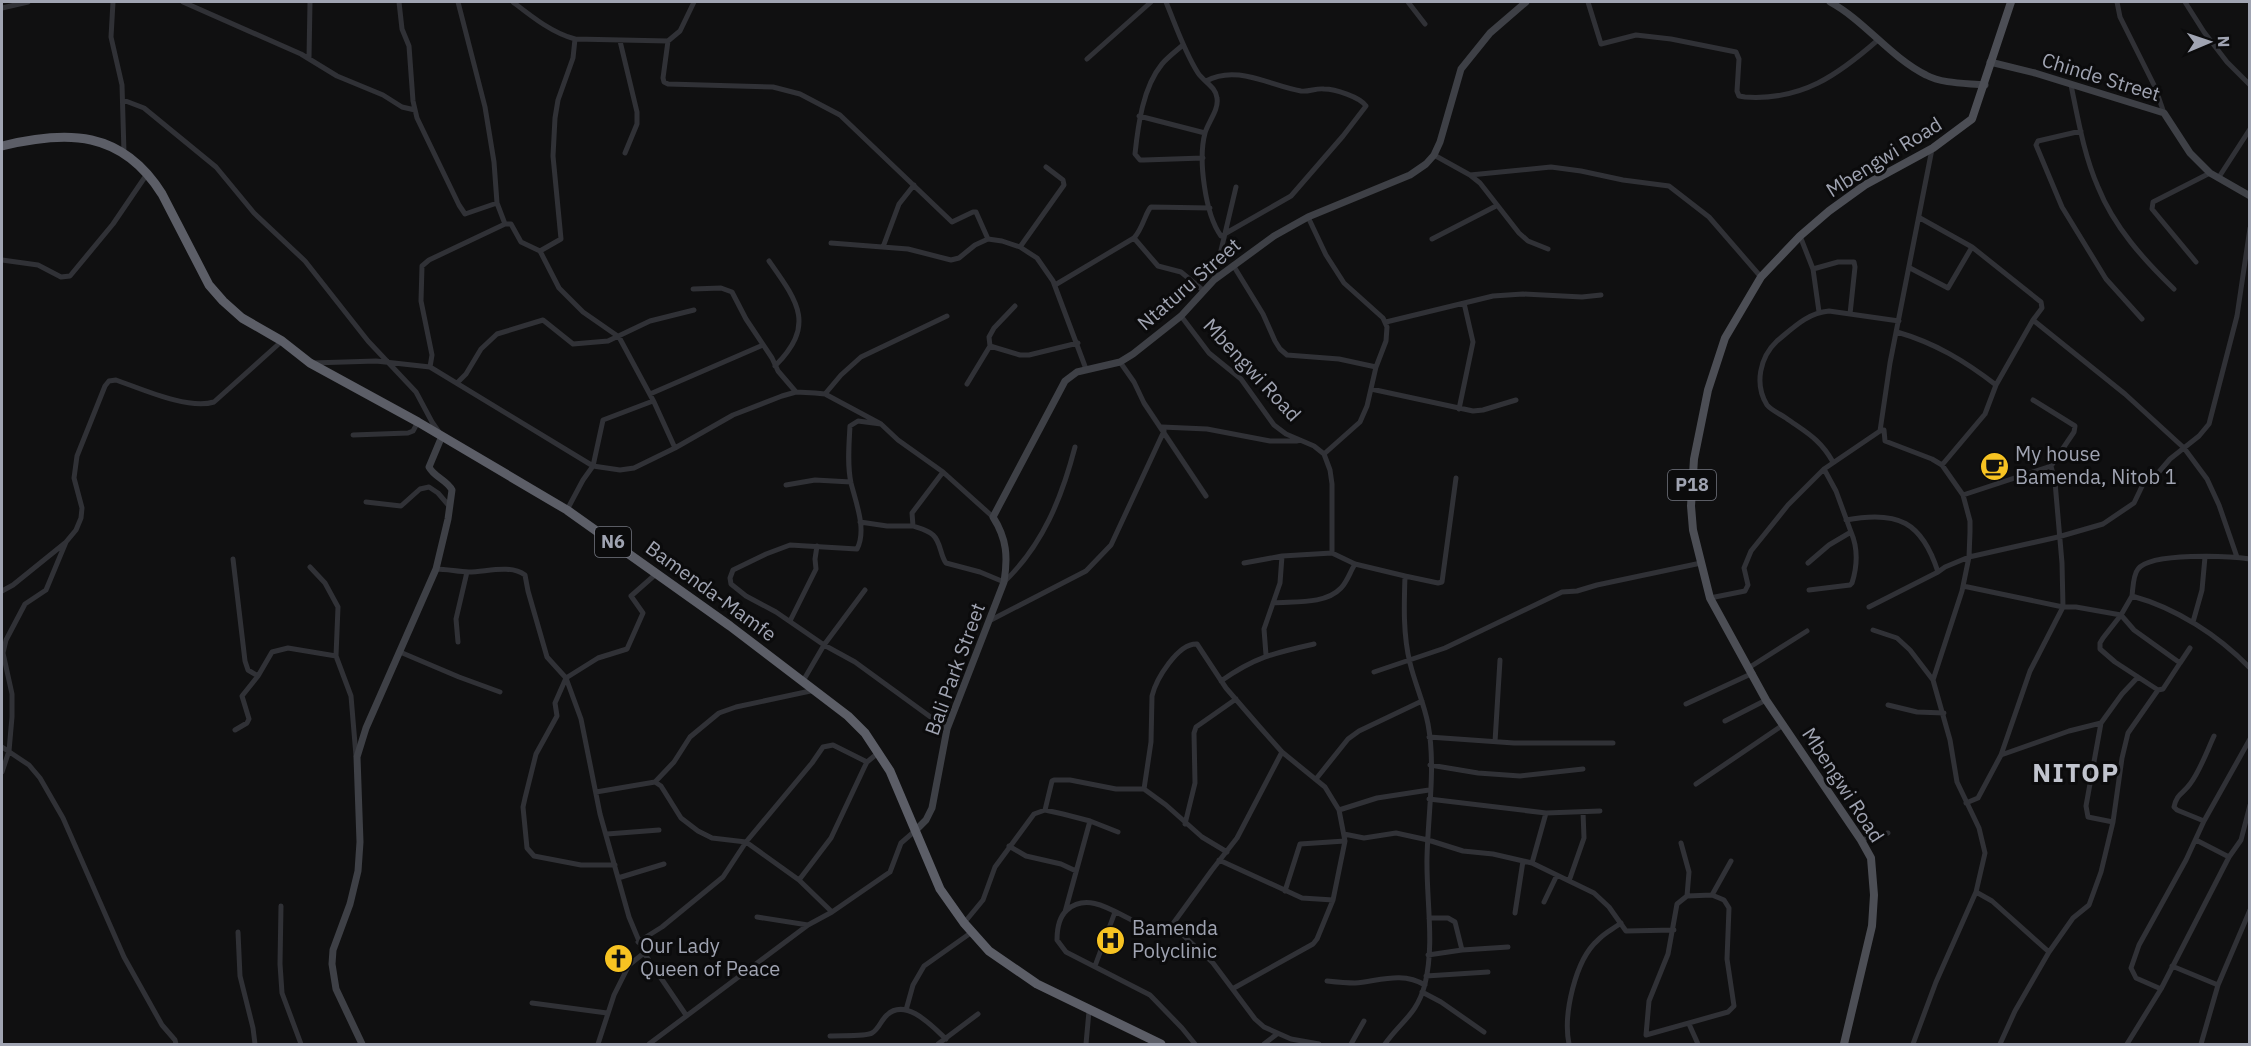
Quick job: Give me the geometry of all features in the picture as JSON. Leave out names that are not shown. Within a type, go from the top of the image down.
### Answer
[{"type":"highway","name":"Bamenda-Mamfe","points":[[2,146],[26,140],[68,136],[97,141],[124,153],[147,174],[162,194],[209,285],[242,318],[282,341],[310,363],[418,422],[567,510],[848,716],[865,733],[879,753],[903,797],[940,889],[964,923],[989,951],[1037,984],[1161,1044]]},
{"type":"main road","name":"Mbengwi Road","points":[[1844,1044],[1872,926],[1874,894],[1870,858],[1861,840],[1766,700],[1710,598],[1693,530],[1691,506],[1694,459],[1708,390],[1725,338],[1761,277],[1800,236],[1829,211],[1865,185],[1933,148],[1972,119],[2011,2]]},
{"type":"street","points":[[2,8],[28,2]]},
{"type":"street","points":[[113,2],[111,38],[120,72],[124,153]]},
{"type":"street","points":[[183,2],[309,58],[337,76],[383,95],[407,110],[415,110]]},
{"type":"street","points":[[309,58],[310,2]]},
{"type":"street","points":[[399,2],[402,28],[409,46],[415,110],[463,213],[467,214],[497,203]]},
{"type":"street","points":[[458,2],[485,107],[494,162],[497,203],[505,224]]},
{"type":"street","points":[[513,2],[563,36],[620,42],[668,42]]},
{"type":"street","points":[[694,2],[680,31],[668,42],[664,82],[772,87],[800,94],[840,115],[952,222],[973,212],[976,213],[988,239]]},
{"type":"street","points":[[1087,59],[1150,2]]},
{"type":"street","points":[[1166,2],[1195,68],[1206,81],[1216,92],[1217,103],[1205,133],[1203,158],[1205,188],[1221,236],[1291,196],[1366,106],[1362,101],[1326,88],[1302,91],[1243,75],[1219,76],[1206,81]]},
{"type":"street","points":[[1408,2],[1425,24]]},
{"type":"street","points":[[1526,2],[1491,33],[1461,69],[1434,155],[1480,183],[1519,233],[1528,241],[1548,249]]},
{"type":"street","points":[[1588,2],[1599,42],[1602,44],[1636,35],[1671,39],[1736,52],[1739,59],[1737,91],[1739,96],[1745,97],[1794,94],[1842,70],[1879,39]]},
{"type":"street","points":[[1830,2],[1857,20],[1904,61],[1927,76],[1985,85]]},
{"type":"street","points":[[2117,2],[2120,17],[2155,87],[2164,113]]},
{"type":"street","points":[[2185,2],[2227,62],[2250,85]]},
{"type":"street","points":[[540,251],[555,244],[561,237],[553,156],[555,118],[558,100],[573,58],[575,39]]},
{"type":"street","points":[[620,42],[637,112],[637,124],[625,153]]},
{"type":"street","points":[[1183,45],[1163,63],[1156,73],[1139,116],[1135,154],[1140,160],[1203,158]]},
{"type":"street","name":"Chinde Street","points":[[1990,62],[2035,73],[2164,113],[2190,153],[2210,173]]},
{"type":"street","points":[[2070,85],[2098,188],[2121,229],[2144,260],[2174,289]]},
{"type":"street","points":[[123,100],[144,108],[216,168],[254,213],[305,261],[368,341],[416,392],[442,436],[429,467],[453,490],[436,569],[363,736],[357,757]]},
{"type":"street","points":[[1139,116],[1205,133]]},
{"type":"street","points":[[2219,177],[2250,129]]},
{"type":"street","points":[[2081,131],[2038,141],[2036,146],[2058,200],[2068,218],[2106,279],[2142,319]]},
{"type":"street","points":[[1880,431],[1933,148]]},
{"type":"street","name":"Ntaturu Street","points":[[993,517],[1065,381],[1070,376],[1086,369],[1120,362],[1181,316],[1214,280],[1274,236],[1308,217],[1410,174],[1434,155]]},
{"type":"street","points":[[1020,247],[1064,184],[1063,180],[1046,167]]},
{"type":"street","points":[[1470,175],[1551,167],[1669,186],[1710,217],[1761,277]]},
{"type":"street","points":[[2196,262],[2152,209],[2153,202],[2210,173],[2250,196]]},
{"type":"street","points":[[2,260],[38,265],[61,277],[70,276],[113,224],[147,174]]},
{"type":"street","points":[[883,247],[899,204],[914,185]]},
{"type":"street","points":[[1214,280],[1236,187]]},
{"type":"street","points":[[1432,239],[1496,206]]},
{"type":"street","points":[[1055,285],[1134,238],[1143,226],[1147,211],[1151,207],[1210,208]]},
{"type":"street","points":[[1308,217],[1326,255],[1344,283],[1386,322],[1386,341],[1360,422],[1324,454],[1332,484],[1332,553]]},
{"type":"street","points":[[1920,218],[1972,247],[2041,302],[2042,308],[1996,385],[1985,414],[1942,465]]},
{"type":"street","points":[[430,367],[432,355],[421,301],[422,266],[429,260],[505,224],[511,224],[521,242],[540,251],[559,288],[583,312],[619,337],[650,394],[675,448]]},
{"type":"street","points":[[1869,607],[1969,557],[2058,537],[2103,524],[2134,503],[2146,478],[2157,473],[2170,459],[2199,436],[2209,424],[2237,316],[2250,228]]},
{"type":"street","points":[[1800,236],[1813,269],[1819,312]]},
{"type":"street","points":[[1134,238],[1158,266],[1182,272],[1204,291]]},
{"type":"street","points":[[831,243],[908,249],[951,260],[988,239],[1020,247],[1037,258],[1055,285],[1086,369]]},
{"type":"street","points":[[1910,268],[1948,288],[1972,247]]},
{"type":"street","points":[[769,261],[792,297],[799,316],[795,343],[776,366]]},
{"type":"street","points":[[1813,269],[1838,262],[1854,261],[1856,267],[1850,314]]},
{"type":"street","points":[[1233,265],[1263,314],[1280,350],[1287,355],[1339,359],[1376,368]]},
{"type":"street","points":[[693,289],[721,288],[732,292],[776,366],[796,392]]},
{"type":"street","points":[[1386,322],[1493,296],[1523,294],[1582,297],[1601,295]]},
{"type":"street","points":[[1459,409],[1473,342],[1464,303]]},
{"type":"street","points":[[967,384],[990,346],[989,337],[994,328],[1015,306]]},
{"type":"street","points":[[457,383],[466,374],[482,349],[497,334],[540,320],[546,321],[573,344],[608,341],[650,321],[694,310]]},
{"type":"street","points":[[1833,462],[1823,444],[1768,406],[1759,386],[1762,367],[1770,348],[1808,316],[1819,312],[1899,321]]},
{"type":"street","points":[[825,394],[861,357],[947,316]]},
{"type":"street","name":"Mbengwi Road","points":[[1181,316],[1209,353],[1241,379],[1274,425],[1299,441],[1314,446],[1324,454]]},
{"type":"street","points":[[2033,320],[2125,393],[2184,448],[2207,479],[2219,505],[2237,557]]},
{"type":"street","points":[[1897,332],[1939,347],[1971,366],[1996,385]]},
{"type":"street","points":[[2,591],[13,585],[66,542],[76,530],[81,518],[74,478],[77,456],[109,381],[116,380],[202,405],[214,402],[282,341]]},
{"type":"street","points":[[990,346],[1020,355],[1029,355],[1078,343]]},
{"type":"street","points":[[650,394],[763,345]]},
{"type":"street","points":[[310,363],[376,361],[430,367],[474,396],[593,466],[620,470],[634,468],[733,415],[796,392],[825,394],[881,424],[898,440],[943,472],[993,517]]},
{"type":"street","points":[[1120,362],[1134,382],[1144,403],[1206,496]]},
{"type":"street","points":[[1371,389],[1459,409],[1483,410],[1516,400]]},
{"type":"street","points":[[1963,495],[2051,466],[2074,432],[2074,426],[2073,423],[2033,400]]},
{"type":"street","points":[[567,510],[593,466],[603,420],[653,401]]},
{"type":"street","points":[[881,424],[858,421],[850,426],[851,482],[860,522],[860,542],[857,549],[796,544],[785,546],[733,570],[730,574],[731,584],[746,596],[855,662],[947,729]]},
{"type":"street","points":[[353,435],[408,433],[413,431],[418,422]]},
{"type":"street","points":[[1162,429],[1207,429],[1270,441],[1299,441]]},
{"type":"street","points":[[989,621],[1086,571],[1106,551],[1111,545],[1162,429]]},
{"type":"street","points":[[1710,598],[1745,591],[1748,588],[1744,568],[1751,551],[1788,505],[1824,469],[1884,430],[1885,441],[1942,465],[1963,495],[1970,521],[1969,557],[1963,586],[1933,680]]},
{"type":"street","points":[[860,522],[886,526],[914,526],[934,536],[946,564],[980,572],[1005,582],[1027,558],[1057,506],[1065,486],[1075,447]]},
{"type":"street","points":[[1966,803],[1978,798],[2001,755],[2030,671],[2063,607],[2062,563],[2055,482],[2051,466]]},
{"type":"street","points":[[1809,590],[1850,585],[1857,554],[1855,541],[1836,490],[1824,469]]},
{"type":"street","points":[[914,526],[911,519],[912,513],[943,472]]},
{"type":"street","points":[[1244,563],[1282,556],[1332,553],[1354,564],[1442,582],[1456,478]]},
{"type":"street","points":[[786,485],[815,480],[851,482]]},
{"type":"street","points":[[366,502],[401,506],[420,489],[429,488],[438,493],[450,507]]},
{"type":"street","name":"Bali Park Street","points":[[916,830],[926,820],[932,808],[947,729],[1005,582],[1007,550],[1001,529],[993,517]]},
{"type":"street","points":[[1846,520],[1882,517],[1903,521],[1912,526],[1922,537],[1938,572]]},
{"type":"street","points":[[1808,563],[1829,545],[1851,532]]},
{"type":"street","points":[[2,772],[9,751],[12,694],[3,653],[6,640],[25,604],[46,590],[66,542]]},
{"type":"street","points":[[790,621],[816,569],[814,559],[817,546]]},
{"type":"street","points":[[1266,655],[1264,629],[1281,578],[1282,556]]},
{"type":"street","points":[[2193,622],[2202,590],[2205,557]]},
{"type":"street","points":[[2158,690],[2115,662],[2100,649],[2103,638],[2132,596],[2137,569],[2142,565],[2169,558],[2237,557],[2250,559]]},
{"type":"street","points":[[233,559],[245,661],[248,670],[258,676]]},
{"type":"street","points":[[1374,672],[1454,644],[1562,592],[1577,591],[1701,563]]},
{"type":"street","points":[[1273,603],[1320,599],[1333,595],[1346,582],[1354,564]]},
{"type":"street","points":[[310,567],[325,583],[338,607],[336,656],[350,691],[360,804],[358,871],[350,904],[333,950],[332,964],[336,989],[363,1044]]},
{"type":"street","points":[[436,569],[467,572],[501,569],[519,571],[525,575],[547,657],[566,678],[581,719],[600,814],[638,942],[687,1015]]},
{"type":"street","points":[[458,642],[456,619],[467,572]]},
{"type":"street","points":[[615,865],[591,866],[534,856],[527,848],[523,807],[536,754],[557,716],[555,704],[566,678],[598,658],[627,649],[643,613],[632,596],[656,574]]},
{"type":"street","points":[[1385,1044],[1411,1015],[1425,985],[1428,955],[1430,737],[1409,660],[1404,621],[1405,576]]},
{"type":"street","points":[[1963,586],[2063,607],[2121,615],[2134,630],[2180,663]]},
{"type":"street","points":[[803,681],[824,645],[865,590]]},
{"type":"street","points":[[2132,596],[2146,600],[2193,622],[2226,646],[2250,668]]},
{"type":"street","points":[[1873,630],[1897,638],[1910,650],[1933,680],[1944,713],[1957,782],[1979,828],[1985,854],[1976,892],[1936,982],[1913,1044]]},
{"type":"street","points":[[1686,704],[1751,670],[1807,631]]},
{"type":"street","points":[[1144,789],[1151,742],[1152,696],[1155,685],[1164,670],[1181,651],[1195,644],[1199,645],[1221,681],[1236,699],[1282,752],[1317,779],[1339,810],[1345,841],[1333,900],[1320,934],[1312,944],[1234,988]]},
{"type":"street","points":[[1221,681],[1266,655],[1314,644]]},
{"type":"street","points":[[235,730],[247,723],[248,713],[242,696],[258,676],[272,652],[288,648],[336,656]]},
{"type":"street","points":[[2000,1044],[2015,1011],[2049,952],[2073,918],[2088,905],[2101,872],[2113,822],[2128,733],[2158,690],[2163,689],[2190,648]]},
{"type":"street","points":[[400,652],[500,692]]},
{"type":"street","points":[[1495,742],[1500,660]]},
{"type":"street","points":[[2113,822],[2092,819],[2086,813],[2101,723],[2122,694],[2138,677]]},
{"type":"street","points":[[596,792],[656,782],[674,762],[690,737],[719,713],[736,707],[815,690]]},
{"type":"street","points":[[1185,824],[1194,789],[1194,733],[1196,727],[1236,699]]},
{"type":"street","points":[[1725,721],[1766,700]]},
{"type":"street","points":[[1317,779],[1348,739],[1359,731],[1422,701]]},
{"type":"street","points":[[1888,705],[1917,712],[1944,713]]},
{"type":"street","points":[[2001,755],[2069,731],[2101,723]]},
{"type":"street","points":[[1696,784],[1783,725]]},
{"type":"street","points":[[354,734],[363,736]]},
{"type":"street","points":[[2204,820],[2177,810],[2174,804],[2179,794],[2190,785],[2214,736]]},
{"type":"street","points":[[1430,737],[1546,744],[1613,743]]},
{"type":"street","points":[[2162,989],[2136,978],[2131,968],[2139,945],[2196,840],[2204,820],[2250,739]]},
{"type":"street","points":[[638,942],[671,921],[723,877],[746,842],[823,747],[833,745],[867,762]]},
{"type":"street","points":[[2,747],[29,765],[52,798],[124,957],[162,1025],[176,1044]]},
{"type":"street","points":[[1065,912],[1074,905],[1099,904],[1149,927],[1160,928],[1172,925],[1245,826],[1282,752]]},
{"type":"street","points":[[799,880],[831,838],[867,762],[879,753]]},
{"type":"street","points":[[1430,765],[1478,773],[1520,776],[1583,769]]},
{"type":"street","points":[[1046,810],[1054,780],[1070,780],[1116,789],[1144,789],[1166,805],[1185,824],[1227,852]]},
{"type":"street","points":[[656,782],[661,786],[681,818],[698,831],[712,838],[746,842],[799,880],[832,912]]},
{"type":"street","points":[[1339,810],[1377,798],[1429,790]]},
{"type":"street","points":[[1429,799],[1546,813],[1600,811]]},
{"type":"street","points":[[2127,1044],[2162,989],[2229,857],[2241,840],[2250,805]]},
{"type":"street","points":[[964,923],[983,900],[993,872],[1030,817],[1046,810],[1090,821],[1118,832]]},
{"type":"street","points":[[1569,881],[1584,838],[1583,812]]},
{"type":"street","points":[[1532,863],[1546,813]]},
{"type":"street","points":[[1090,821],[1065,912],[1057,932],[1060,946],[1150,995],[1195,1044]]},
{"type":"street","points":[[607,834],[659,830]]},
{"type":"street","points":[[649,1044],[808,925],[832,912],[890,872],[901,843],[916,830]]},
{"type":"street","points":[[1344,834],[1364,838],[1396,833],[1463,851],[1493,854],[1532,863],[1587,889],[1602,899],[1628,932],[1674,930]]},
{"type":"street","points":[[1861,840],[1888,833]]},
{"type":"street","points":[[2196,840],[2229,857]]},
{"type":"street","points":[[1285,891],[1300,844],[1345,841]]},
{"type":"street","points":[[1682,843],[1689,872],[1687,896]]},
{"type":"street","points":[[1009,846],[1026,856],[1061,864],[1076,871]]},
{"type":"street","points":[[1219,860],[1309,900],[1333,900]]},
{"type":"street","points":[[1515,914],[1523,861]]},
{"type":"street","points":[[1712,895],[1731,861]]},
{"type":"street","points":[[618,878],[664,864]]},
{"type":"street","points":[[1544,902],[1557,875]]},
{"type":"street","points":[[1976,892],[1992,901],[2049,952]]},
{"type":"street","points":[[1646,1035],[1728,1012],[1734,1006],[1726,959],[1729,908],[1724,900],[1712,895],[1687,896],[1677,904],[1668,954],[1649,1001],[1646,1035],[1646,1044]]},
{"type":"street","points":[[281,906],[282,993],[301,1044]]},
{"type":"street","points":[[2201,1044],[2218,984],[2250,910]]},
{"type":"street","points":[[1095,966],[1115,912]]},
{"type":"street","points":[[757,917],[808,925]]},
{"type":"street","points":[[1429,918],[1448,918],[1455,922],[1461,950]]},
{"type":"street","points":[[1569,1044],[1568,1010],[1577,974],[1592,945],[1621,924]]},
{"type":"street","points":[[1172,925],[1213,963],[1234,988],[1255,1019],[1277,1034],[1319,1044]]},
{"type":"street","points":[[238,932],[237,952],[240,976],[255,1044]]},
{"type":"street","points":[[906,1010],[913,985],[924,966],[972,932]]},
{"type":"street","points":[[1428,955],[1508,947]]},
{"type":"street","points":[[598,1044],[614,995],[629,965],[644,953]]},
{"type":"street","points":[[2172,966],[2218,984]]},
{"type":"street","points":[[1426,976],[1488,972]]},
{"type":"street","points":[[1327,981],[1356,982],[1400,977],[1414,979],[1425,985]]},
{"type":"street","points":[[1422,992],[1441,1002],[1484,1032]]},
{"type":"street","points":[[532,1003],[607,1014]]},
{"type":"street","points":[[830,1036],[869,1035],[886,1015],[906,1010],[923,1019],[946,1039]]},
{"type":"street","points":[[1086,1044],[1089,1011]]},
{"type":"street","points":[[938,1044],[978,1014]]},
{"type":"street","points":[[1351,1044],[1364,1021]]},
{"type":"street","points":[[1689,1024],[1698,1044]]},
{"type":"street","points":[[1264,1044],[1277,1034]]},
{"type":"place","name":"My house Bamenda, Nitob 1","points":[[1994,466]]},
{"type":"place","name":"Bamenda Polyclinic","points":[[1111,940]]},
{"type":"place","name":"Our Lady Queen of Peace","points":[[619,958]]},
{"type":"district","name":"NITOP","points":[[2076,773]]}]
